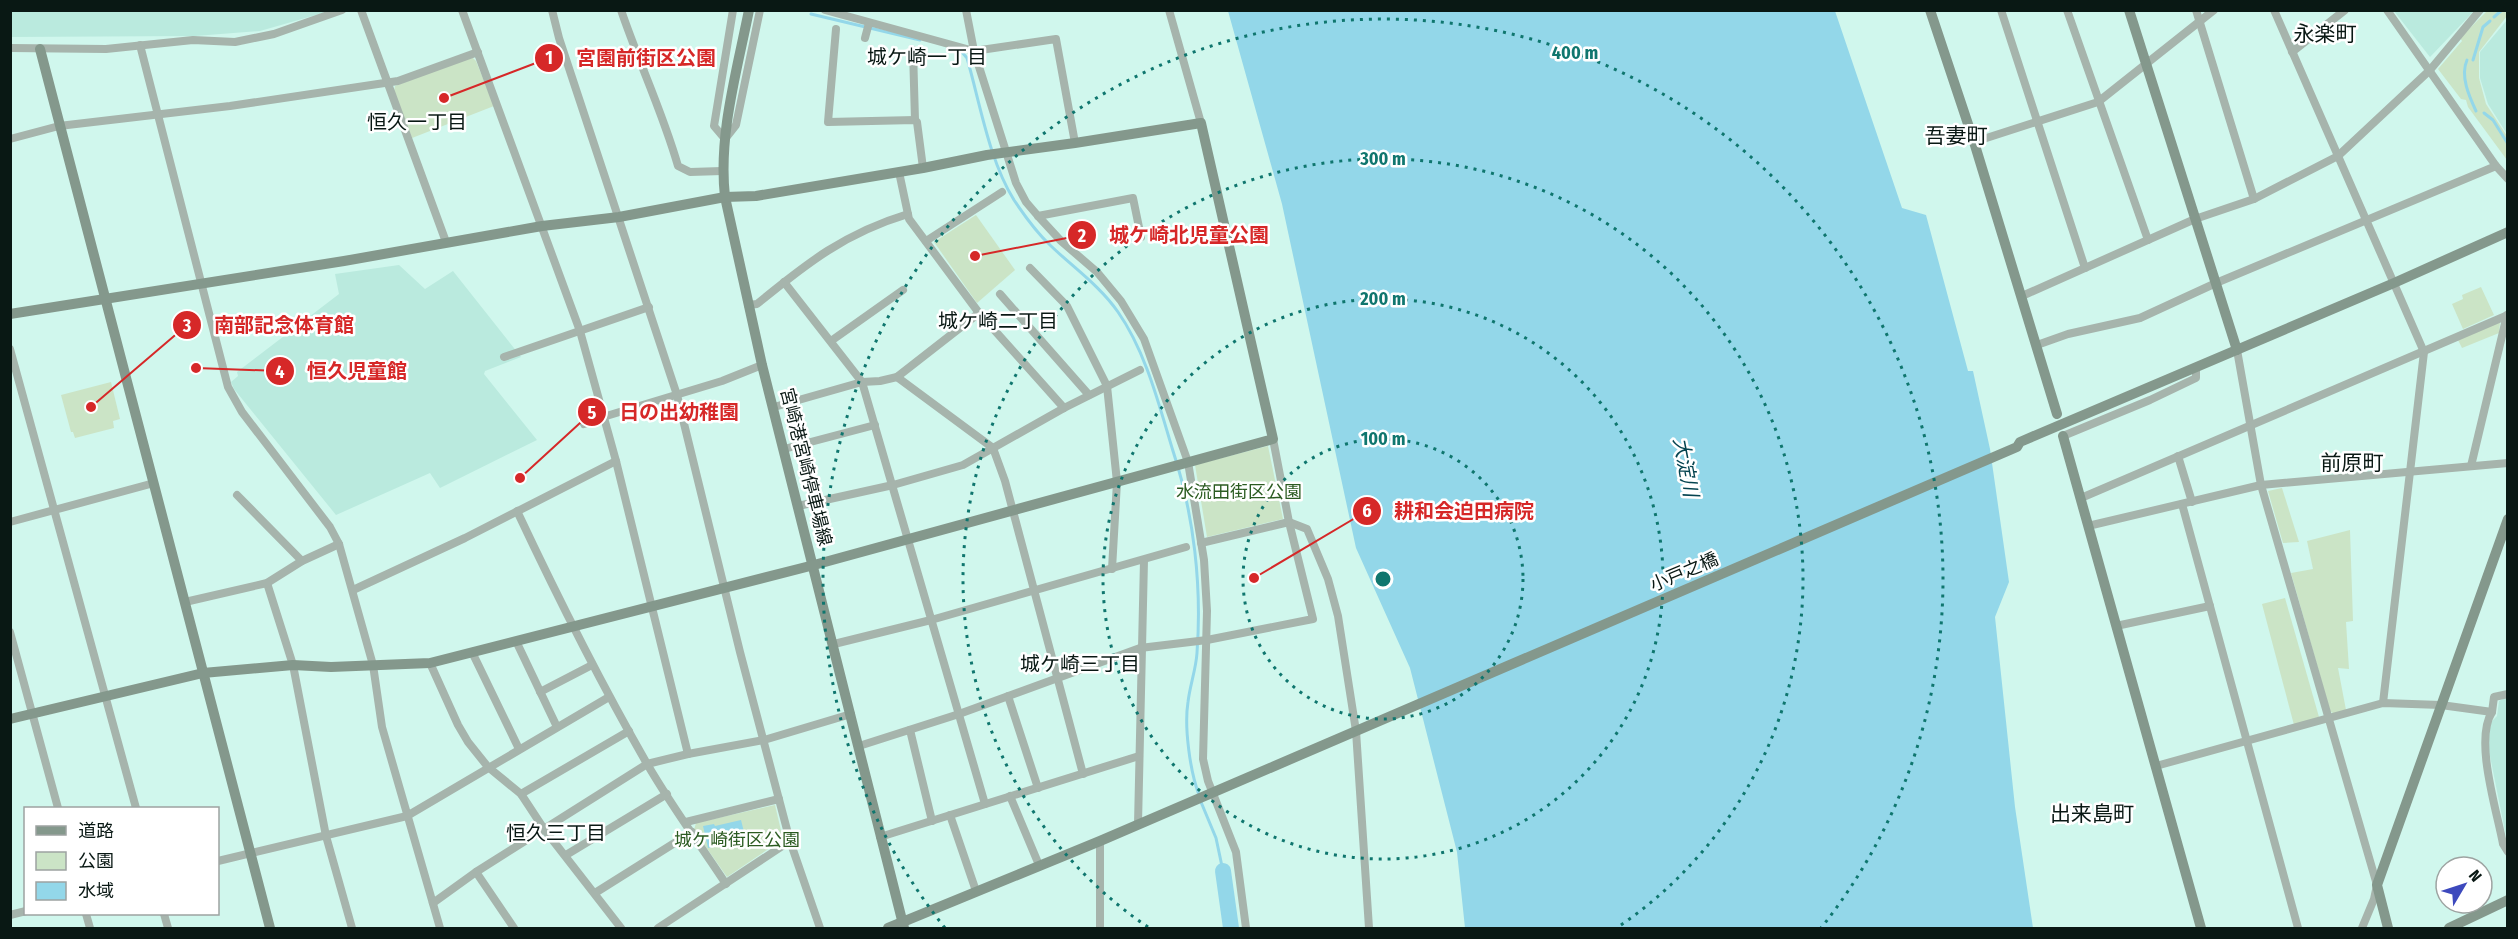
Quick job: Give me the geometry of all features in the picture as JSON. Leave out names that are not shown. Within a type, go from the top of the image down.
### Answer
[{"type":"street","points":[[10,48],[106,49],[193,40],[235,42],[274,34],[342,10]]},
{"type":"street","points":[[361,10],[446,242]]},
{"type":"street","points":[[462,10],[580,331],[616,461],[688,754]]},
{"type":"street","points":[[552,10],[677,395],[740,652],[790,841],[820,928]]},
{"type":"street","points":[[621,10],[678,166],[690,171],[722,171]]},
{"type":"street","points":[[732,10],[714,126],[725,139],[736,125],[760,10]]},
{"type":"street","name":"宮崎港宮崎停車場線","points":[[749,10],[725,139],[722,171],[725,197],[762,365],[904,926]]},
{"type":"street","points":[[825,10],[974,51],[1056,39],[1075,143]]},
{"type":"street","points":[[966,10],[974,51],[1016,183],[1026,202],[1038,216],[1061,241],[1097,272],[1121,301],[1144,339],[1188,462],[1201,543],[1207,640],[1202,743],[1205,773],[1236,852],[1246,928]]},
{"type":"street","points":[[859,746],[958,714],[1140,648],[1207,640],[1313,619],[1289,522],[1273,439],[1201,123],[1169,10]]},
{"type":"street","points":[[1930,10],[1974,142],[2057,414]]},
{"type":"street","points":[[2001,10],[2085,268]]},
{"type":"street","points":[[2067,10],[2148,240]]},
{"type":"street","points":[[2129,10],[2237,350],[2261,485],[2388,928]]},
{"type":"street","points":[[2196,10],[2254,199]]},
{"type":"street","points":[[1974,142],[2098,102],[2214,10]]},
{"type":"street","points":[[2274,10],[2424,352],[2383,703]]},
{"type":"street","points":[[2292,52],[2346,10]]},
{"type":"street","points":[[2387,10],[2496,166],[2508,179]]},
{"type":"street","points":[[2022,296],[2195,219],[2254,199],[2338,156],[2430,70],[2480,10]]},
{"type":"street","points":[[865,38],[869,23]]},
{"type":"street","points":[[836,29],[828,122],[915,120]]},
{"type":"street","points":[[140,45],[228,387],[242,412],[330,527],[339,544],[374,665],[382,727],[440,928]]},
{"type":"street","points":[[40,49],[270,928]]},
{"type":"street","points":[[913,50],[915,120],[922,168]]},
{"type":"street","points":[[10,139],[59,126],[388,83],[478,52]]},
{"type":"street","points":[[10,314],[542,226],[619,217],[725,197],[756,196],[987,155],[1201,123]]},
{"type":"street","points":[[2037,345],[2068,334],[2140,318],[2216,283],[2496,166]]},
{"type":"street","points":[[899,172],[908,214],[926,242],[979,313],[1064,408]]},
{"type":"street","points":[[926,242],[1002,192]]},
{"type":"street","points":[[1038,216],[1133,198],[1141,237]]},
{"type":"street","points":[[748,305],[757,304],[840,241],[877,224],[908,214]]},
{"type":"street","name":"小戸之橋","points":[[888,928],[904,926],[976,891],[1192,801],[2017,447],[2020,442],[2508,232]]},
{"type":"street","points":[[1030,268],[1067,306],[1107,386],[1117,482],[1112,569]]},
{"type":"street","points":[[784,282],[862,382],[985,804]]},
{"type":"street","points":[[831,341],[903,290]]},
{"type":"street","points":[[1000,294],[1089,395]]},
{"type":"street","points":[[504,357],[649,307]]},
{"type":"street","points":[[774,407],[862,382],[897,377],[979,313]]},
{"type":"street","points":[[2081,498],[2507,315]]},
{"type":"street","points":[[2471,466],[2507,315]]},
{"type":"street","points":[[10,349],[136,807]]},
{"type":"street","points":[[584,424],[722,381],[762,365]]},
{"type":"street","points":[[2196,368],[2196,378],[2151,400],[2063,436],[2201,928]]},
{"type":"street","points":[[798,506],[893,486],[963,465],[1064,408],[1140,370]]},
{"type":"street","points":[[897,377],[993,448],[1012,510],[1083,774]]},
{"type":"street","points":[[784,449],[875,424]]},
{"type":"street","points":[[10,719],[204,673],[293,665],[331,667],[430,663],[814,565],[1273,439]]},
{"type":"street","points":[[2178,456],[2192,502]]},
{"type":"street","points":[[353,590],[616,461]]},
{"type":"street","points":[[2088,526],[2261,485],[2508,463]]},
{"type":"street","points":[[10,522],[154,483]]},
{"type":"street","points":[[237,495],[302,561]]},
{"type":"street","points":[[2182,504],[2298,928]]},
{"type":"street","points":[[517,511],[572,626],[647,765],[726,884]]},
{"type":"street","points":[[2362,928],[2508,519]]},
{"type":"street","points":[[1201,543],[1289,522],[1306,529],[1331,589],[1360,729],[1369,928]]},
{"type":"street","points":[[185,602],[267,583],[302,561],[339,544]]},
{"type":"street","points":[[834,644],[931,620],[1186,547]]},
{"type":"street","points":[[1138,824],[1140,648],[1144,560]]},
{"type":"street","points":[[267,583],[293,665],[326,836],[352,928]]},
{"type":"street","points":[[2116,626],[2210,606]]},
{"type":"street","points":[[10,632],[58,807]]},
{"type":"street","points":[[516,641],[556,727]]},
{"type":"street","points":[[472,652],[519,749]]},
{"type":"street","points":[[430,663],[458,725],[488,767],[521,794],[544,829],[621,928]]},
{"type":"street","points":[[540,692],[592,665]]},
{"type":"street","points":[[2508,694],[2494,697],[2492,711],[2486,721],[2484,745],[2503,844],[2508,852]]},
{"type":"street","points":[[1008,696],[1038,788]]},
{"type":"street","points":[[219,861],[407,816],[609,697]]},
{"type":"street","points":[[2156,766],[2383,703],[2441,705],[2492,711]]},
{"type":"street","points":[[433,903],[476,872],[647,765],[688,754],[764,740],[851,714]]},
{"type":"street","points":[[910,730],[932,821]]},
{"type":"street","points":[[521,794],[628,731]]},
{"type":"street","points":[[880,837],[1139,756]]},
{"type":"street","points":[[566,855],[667,794]]},
{"type":"street","points":[[1010,796],[1039,865]]},
{"type":"street","points":[[686,822],[779,799]]},
{"type":"street","points":[[950,816],[976,891]]},
{"type":"street","points":[[595,893],[692,832]]},
{"type":"street","points":[[1099,928],[1100,840]]},
{"type":"street","points":[[658,928],[790,841]]},
{"type":"street","points":[[476,872],[513,928]]},
{"type":"street","points":[[2449,928],[2508,900]]},
{"type":"shaded area","points":[[11,11],[330,11],[260,31],[195,36],[11,37]]},
{"type":"shaded area","points":[[2394,11],[2474,11],[2430,57]]},
{"type":"shaded area","points":[[2507,20],[2507,134],[2488,104],[2480,78],[2480,52]]},
{"type":"shaded area","points":[[399,265],[425,289],[453,271],[521,357],[485,371],[484,374],[537,440],[440,488],[430,473],[336,515],[234,389],[231,382],[238,376],[237,372],[339,294],[335,274]]},
{"type":"shaded area","points":[[2507,697],[2507,841],[2488,746],[2490,723],[2497,716],[2499,701]]},
{"type":"green space","points":[[2487,11],[2507,11],[2507,16],[2479,52],[2479,78],[2486,104],[2507,136],[2507,160],[2468,107],[2466,100],[2461,99],[2438,69],[2462,41],[2460,38]]},
{"type":"green space","points":[[472,57],[476,61],[494,106],[412,138],[394,91],[395,86]]},
{"type":"green space","points":[[976,215],[1015,270],[977,303],[934,242]]},
{"type":"green space","points":[[2481,287],[2494,315],[2463,329],[2452,304],[2463,299],[2462,295]]},
{"type":"green space","points":[[2500,323],[2499,333],[2462,348],[2458,340]]},
{"type":"green space","points":[[111,382],[120,419],[113,421],[114,428],[75,438],[71,432],[61,395]]},
{"type":"green space","name":"水流田街区公園","points":[[1268,446],[1283,519],[1207,537],[1195,465]]},
{"type":"green space","points":[[2282,488],[2299,542],[2283,543],[2268,491]]},
{"type":"green space","points":[[2350,530],[2353,621],[2346,622],[2349,669],[2338,668],[2346,710],[2334,714],[2330,711],[2291,573],[2313,569],[2307,541]]},
{"type":"green space","points":[[2285,598],[2319,717],[2294,725],[2262,604]]},
{"type":"green space","name":"城ケ崎街区公園","points":[[775,805],[783,839],[727,877],[694,830],[696,823]]},
{"type":"water","name":"大淀川","points":[[1228,11],[1835,11],[1902,208],[1926,215],[1968,371],[1973,371],[1990,449],[2009,582],[1995,617],[2015,807],[2033,928],[1465,928],[1457,852],[1410,668],[1356,548],[1282,204]]},
{"type":"water","points":[[741,820],[746,840],[708,848],[703,826],[714,824],[715,826]]},
{"type":"waterway","points":[[2494,17],[2502,10]]},
{"type":"waterway","points":[[811,14],[920,40]]},
{"type":"waterway","points":[[2473,60],[2483,27],[2490,21]]},
{"type":"waterway","points":[[961,51],[967,58],[998,167],[1014,200],[1041,235],[1095,285],[1118,312],[1144,361],[1157,397],[1180,475],[1195,551],[1198,628],[1196,659],[1187,712],[1187,736],[1199,795]]},
{"type":"waterway","points":[[2467,60],[2465,79],[2476,111]]},
{"type":"waterway","points":[[2484,113],[2493,120],[2508,144]]},
{"type":"waterway","points":[[1201,802],[1216,838],[1223,871]]},
{"type":"waterway","points":[[1223,871],[1231,928]]},
{"type":"place","name":"宮園前街区公園","points":[[444,98]]},
{"type":"place","name":"城ケ崎北児童公園","points":[[975,256]]},
{"type":"place","name":"恒久児童館","points":[[196,368]]},
{"type":"place","name":"南部記念体育館","points":[[91,407]]},
{"type":"place","name":"日の出幼稚園","points":[[520,478]]},
{"type":"place","name":"耕和会迫田病院","points":[[1254,578]]},
{"type":"district","name":"永楽町","points":[[2325,34]]},
{"type":"district","name":"城ケ崎一丁目","points":[[927,57]]},
{"type":"district","name":"恒久一丁目","points":[[417,122]]},
{"type":"district","name":"吾妻町","points":[[1956,136]]},
{"type":"district","name":"城ケ崎二丁目","points":[[998,321]]},
{"type":"district","name":"前原町","points":[[2352,463]]},
{"type":"district","name":"城ケ崎三丁目","points":[[1080,664]]},
{"type":"district","name":"出来島町","points":[[2092,814]]},
{"type":"district","name":"恒久三丁目","points":[[556,833]]}]
